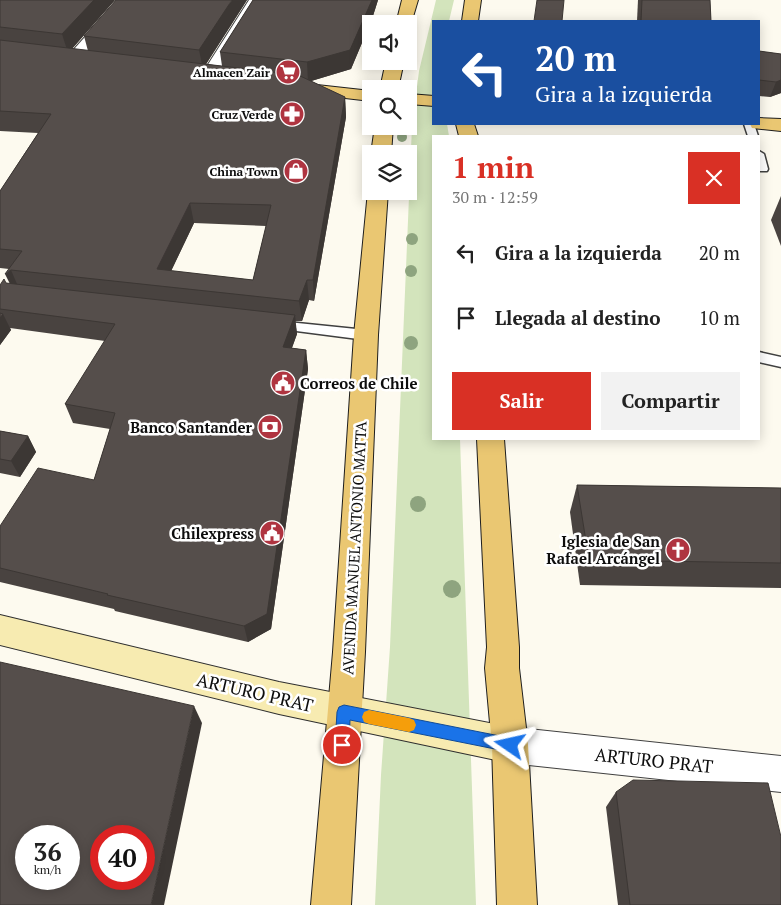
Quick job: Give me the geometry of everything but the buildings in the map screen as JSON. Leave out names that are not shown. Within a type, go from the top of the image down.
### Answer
[{"type":"main road","points":[[406,15],[410,0]]},
{"type":"main road","points":[[470,20],[473,0]]},
{"type":"main road","points":[[55,58],[92,63]]},
{"type":"main road","points":[[189,75],[228,80]]},
{"type":"main road","points":[[287,87],[362,95]]},
{"type":"main road","points":[[417,100],[432,101]]},
{"type":"main road","points":[[760,124],[781,125]]},
{"type":"main road","name":"AVENIDA MANUEL ANTONIO MATTA","points":[[330,905],[344,712],[366,334],[377,200]]},
{"type":"main road","points":[[490,440],[503,647],[502,668],[510,745],[517,905]]},
{"type":"street","points":[[73,60],[126,0]]},
{"type":"street","points":[[209,77],[257,0]]},
{"type":"street","name":"ARTURO PRAT","points":[[0,630],[279,698],[510,745],[781,774]]},
{"type":"lane","points":[[760,157],[764,169]]},
{"type":"lane","points":[[267,324],[366,334]]},
{"type":"lane","points":[[760,357],[781,362]]},
{"type":"green space","points":[[436,0],[454,0],[449,20],[432,20],[432,125],[447,125],[449,135],[432,135],[432,440],[460,440],[476,905],[375,905],[381,775],[390,647],[409,200],[417,200],[417,145],[411,145],[412,135],[417,135],[417,87]]},
{"type":"slow traffic","points":[[369,717],[409,725]]},
{"type":"place","name":"Almacen Zair","points":[[288,72]]},
{"type":"place","name":"Cruz Verde","points":[[292,114]]},
{"type":"place","name":"China Town","points":[[296,171]]},
{"type":"place","name":"Correos de Chile","points":[[283,383]]},
{"type":"place","name":"Banco Santander","points":[[270,427]]},
{"type":"place","name":"Chilexpress","points":[[272,533]]},
{"type":"place","name":"Iglesia de San Rafael Arcángel","points":[[678,550]]},
{"type":"route","points":[[342,745],[344,712],[510,745]]}]
